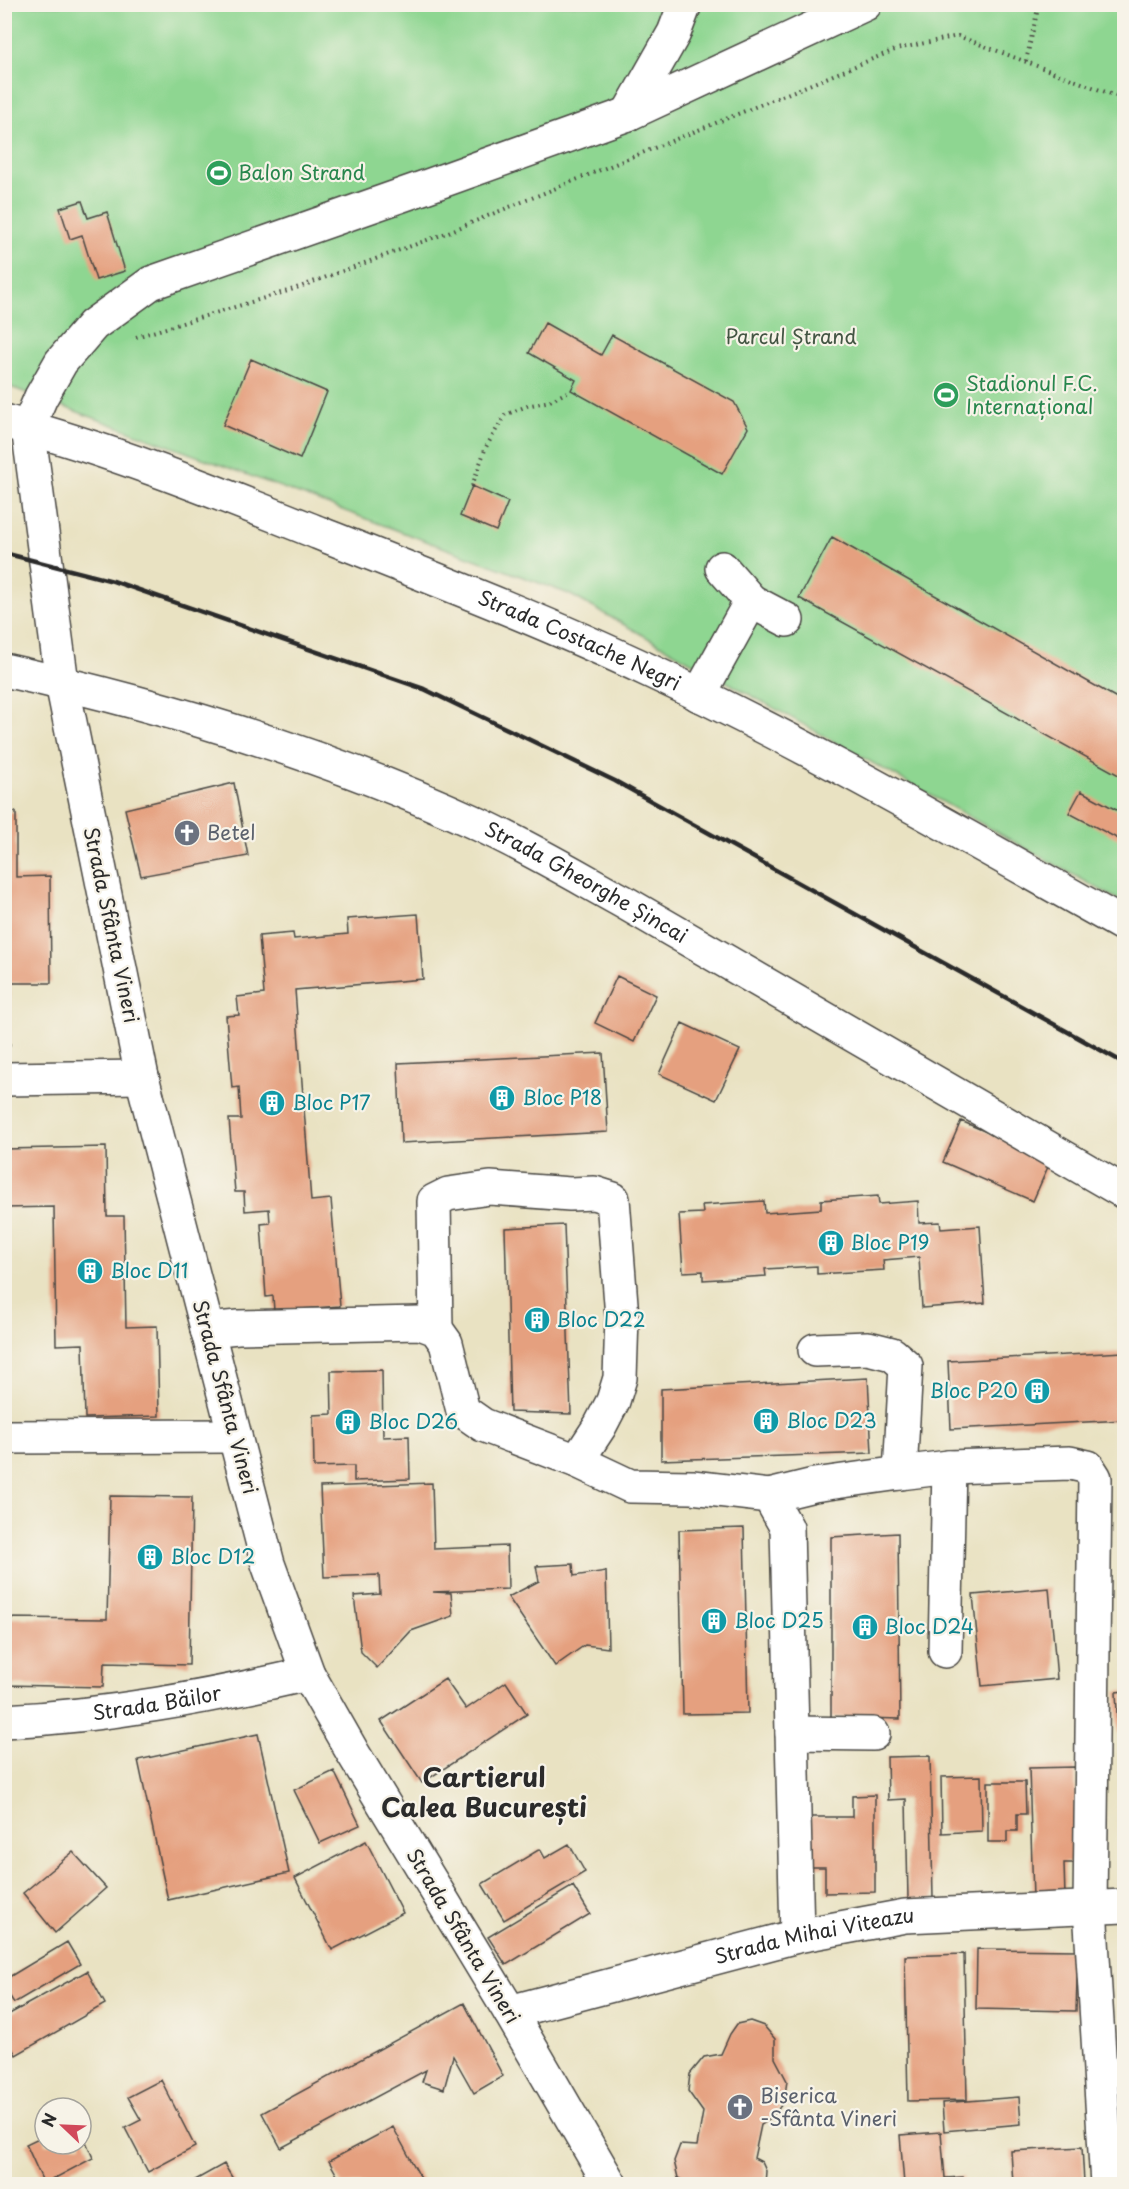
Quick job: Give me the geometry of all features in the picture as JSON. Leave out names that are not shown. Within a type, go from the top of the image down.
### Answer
[{"type":"street","points":[[628,114],[674,33],[685,4]]},
{"type":"street","points":[[16,424],[41,398],[61,362],[93,325],[151,283],[628,114],[865,4]]},
{"type":"street","name":"Strada Sfânta Vineri","points":[[16,424],[62,683],[142,1077],[268,1564],[308,1674],[610,2184]]},
{"type":"street","name":"Strada Costache Negri","points":[[16,424],[173,476],[452,585],[650,671],[846,771],[1125,925]]},
{"type":"street","points":[[722,568],[751,601],[787,620]]},
{"type":"street","points":[[699,695],[751,601]]},
{"type":"street","name":"Strada Gheorghe Șincai","points":[[4,670],[62,683],[213,724],[382,783],[479,824],[622,901],[1125,1192]]},
{"type":"street","points":[[4,1078],[142,1077]]},
{"type":"street","points":[[436,1329],[434,1201],[448,1194],[490,1188],[570,1194],[594,1193],[613,1199],[622,1317],[620,1378],[613,1401],[577,1461]]},
{"type":"street","points":[[207,1329],[420,1323],[436,1329],[446,1343],[463,1411],[483,1425],[577,1461],[630,1486],[692,1487],[769,1496],[814,1485],[949,1467],[1070,1463],[1088,1467],[1095,1478],[1090,1908],[1107,2184]]},
{"type":"street","points":[[816,1350],[868,1348],[892,1354],[906,1365],[900,1473]]},
{"type":"street","points":[[4,1437],[235,1436]]},
{"type":"street","points":[[945,1651],[949,1467]]},
{"type":"street","points":[[769,1496],[788,1528],[797,1936]]},
{"type":"street","name":"Strada Băilor","points":[[4,1721],[65,1718],[199,1698],[308,1674]]},
{"type":"street","points":[[792,1733],[873,1734]]},
{"type":"street","name":"Strada Mihai Viteazu","points":[[510,2012],[797,1936],[905,1916],[1125,1906]]},
{"type":"path","points":[[1026,61],[1039,4]]},
{"type":"path","points":[[130,339],[291,290],[441,235],[897,49],[958,36],[1125,99]]},
{"type":"path","points":[[472,486],[486,447],[505,416],[527,406],[550,401],[571,390]]},
{"type":"green space","name":"Parcul Ștrand","points":[[5,5],[1124,5],[1124,903],[569,594],[5,385]]},
{"type":"building","points":[[82,201],[88,218],[107,212],[125,271],[96,280],[82,235],[70,239],[60,208]]},
{"type":"building","points":[[545,323],[601,355],[612,335],[734,402],[748,428],[722,474],[571,390],[576,380],[529,353]]},
{"type":"building","points":[[251,359],[327,392],[300,459],[223,425]]},
{"type":"building","points":[[472,486],[508,502],[496,531],[460,516]]},
{"type":"building","points":[[832,537],[1124,702],[1124,778],[799,598]]},
{"type":"building","name":"Betel","points":[[234,783],[248,856],[141,876],[125,809]]},
{"type":"building","points":[[1081,791],[1124,814],[1124,842],[1069,813]]},
{"type":"building","points":[[4,812],[16,812],[16,877],[50,876],[51,983],[10,983],[10,1046],[4,1046]]},
{"type":"building","name":"Bloc P17","points":[[418,914],[423,979],[295,990],[311,1201],[331,1199],[340,1306],[274,1311],[273,1296],[266,1297],[261,1224],[270,1223],[269,1209],[245,1211],[244,1192],[235,1192],[229,1119],[241,1119],[239,1087],[232,1088],[226,1016],[239,1015],[237,997],[264,994],[259,936],[293,933],[294,939],[348,934],[347,919]]},
{"type":"building","points":[[617,976],[656,995],[634,1042],[595,1023]]},
{"type":"building","points":[[682,1023],[740,1050],[716,1100],[659,1074]]},
{"type":"building","name":"Bloc P18","points":[[603,1053],[608,1132],[401,1143],[398,1063]]},
{"type":"building","points":[[961,1121],[1051,1160],[1033,1201],[943,1162]]},
{"type":"building","name":"Bloc D11","points":[[106,1147],[107,1216],[124,1216],[126,1327],[157,1326],[159,1416],[85,1418],[83,1344],[56,1345],[54,1207],[4,1208],[4,1149]]},
{"type":"building","name":"Bloc P19","points":[[878,1196],[879,1204],[918,1201],[919,1223],[940,1222],[941,1229],[980,1226],[985,1303],[922,1308],[919,1257],[883,1260],[884,1270],[817,1274],[817,1266],[765,1269],[766,1276],[703,1280],[703,1271],[683,1272],[679,1214],[703,1213],[702,1205],[764,1201],[765,1213],[821,1209],[821,1200]]},
{"type":"building","name":"Bloc D22","points":[[564,1225],[571,1414],[510,1412],[505,1228]]},
{"type":"building","name":"Bloc P20","points":[[1124,1352],[1124,1420],[951,1429],[948,1361]]},
{"type":"building","name":"Bloc D26","points":[[382,1370],[383,1437],[409,1436],[410,1479],[354,1481],[354,1466],[314,1467],[313,1415],[332,1414],[331,1371]]},
{"type":"building","name":"Bloc D23","points":[[868,1378],[872,1453],[661,1460],[661,1389]]},
{"type":"building","points":[[432,1483],[434,1549],[507,1546],[508,1589],[433,1592],[451,1593],[453,1616],[411,1631],[377,1668],[361,1652],[354,1596],[380,1594],[379,1575],[324,1577],[320,1487]]},
{"type":"building","name":"Bloc D12","points":[[110,1496],[192,1497],[189,1665],[104,1663],[103,1687],[4,1685],[4,1618],[107,1619]]},
{"type":"building","name":"Bloc D25","points":[[744,1528],[748,1713],[683,1714],[679,1530]]},
{"type":"building","name":"Bloc D24","points":[[898,1533],[900,1719],[831,1717],[831,1537]]},
{"type":"building","points":[[573,1564],[574,1576],[606,1571],[608,1648],[585,1645],[555,1666],[508,1597],[539,1581],[536,1566]]},
{"type":"building","points":[[1049,1588],[1057,1679],[982,1686],[973,1595]]},
{"type":"building","points":[[445,1679],[466,1709],[506,1682],[527,1714],[422,1783],[381,1721]]},
{"type":"building","points":[[1124,1691],[1124,1733],[1118,1733],[1116,1692]]},
{"type":"building","points":[[258,1734],[289,1873],[168,1900],[138,1760]]},
{"type":"building","points":[[930,1756],[933,1899],[908,1899],[906,1799],[888,1800],[887,1757]]},
{"type":"building","points":[[1075,1767],[1077,1863],[1064,1863],[1065,1897],[1033,1898],[1029,1768]]},
{"type":"building","points":[[334,1771],[360,1825],[320,1843],[294,1790]]},
{"type":"building","points":[[981,1776],[982,1831],[942,1833],[941,1777]]},
{"type":"building","points":[[988,1782],[1025,1782],[1026,1814],[1017,1814],[1017,1831],[1007,1831],[1007,1842],[988,1842]]},
{"type":"building","points":[[875,1795],[875,1892],[825,1893],[825,1867],[811,1867],[810,1817],[852,1817],[852,1796]]},
{"type":"building","points":[[366,1841],[403,1913],[332,1950],[295,1878]]},
{"type":"building","points":[[569,1844],[585,1872],[504,1920],[482,1884],[540,1849],[545,1858]]},
{"type":"building","points":[[73,1852],[106,1888],[55,1933],[23,1893]]},
{"type":"building","points":[[573,1886],[590,1914],[506,1965],[488,1937]]},
{"type":"building","points":[[67,1942],[80,1964],[14,2003],[4,1987],[4,1980]]},
{"type":"building","points":[[977,1949],[1078,1950],[1076,2011],[976,2009]]},
{"type":"building","points":[[964,1954],[967,2100],[908,2101],[905,1956]]},
{"type":"building","points":[[87,1971],[105,2004],[16,2055],[4,2034],[4,2017]]},
{"type":"building","points":[[464,2003],[503,2076],[474,2093],[453,2056],[444,2089],[422,2082],[426,2070],[281,2148],[262,2113]]},
{"type":"building","name":"Biserica -Sfânta Vineri","points":[[750,2021],[764,2026],[775,2039],[775,2058],[787,2081],[784,2101],[772,2118],[761,2125],[754,2158],[762,2162],[766,2171],[765,2184],[688,2183],[678,2178],[674,2161],[680,2145],[697,2146],[703,2112],[688,2091],[690,2074],[704,2057],[721,2054],[737,2024]]},
{"type":"building","points":[[161,2080],[195,2147],[148,2172],[125,2128],[141,2120],[128,2097]]},
{"type":"building","points":[[1122,2085],[1124,2086],[1124,2120],[1120,2120]]},
{"type":"building","points":[[1019,2097],[1021,2124],[944,2131],[942,2103]]},
{"type":"building","points":[[393,2127],[424,2184],[342,2184],[329,2161]]},
{"type":"building","points":[[941,2132],[945,2178],[963,2177],[963,2184],[904,2184],[900,2135]]},
{"type":"building","points":[[33,2141],[33,2156],[92,2156],[93,2158],[44,2184],[26,2144]]},
{"type":"building","points":[[1082,2147],[1084,2182],[1013,2184],[1011,2151]]},
{"type":"building","points":[[224,2164],[236,2184],[188,2184]]},
{"type":"railway","points":[[4,553],[113,581],[424,689],[615,781],[1124,1063]]},
{"type":"place","name":"Balon Strand","points":[[219,173]]},
{"type":"place","name":"Stadionul F.C. Internațional","points":[[946,395]]},
{"type":"place","name":"Betel","points":[[187,833]]},
{"type":"place","name":"Bloc P18","points":[[502,1098]]},
{"type":"place","name":"Bloc P17","points":[[272,1103]]},
{"type":"place","name":"Bloc P19","points":[[831,1243]]},
{"type":"place","name":"Bloc D11","points":[[90,1271]]},
{"type":"place","name":"Bloc D22","points":[[537,1320]]},
{"type":"place","name":"Bloc P20","points":[[1037,1391]]},
{"type":"place","name":"Bloc D23","points":[[766,1421]]},
{"type":"place","name":"Bloc D26","points":[[348,1422]]},
{"type":"place","name":"Bloc D12","points":[[150,1557]]},
{"type":"place","name":"Bloc D25","points":[[714,1621]]},
{"type":"place","name":"Bloc D24","points":[[865,1627]]},
{"type":"place","name":"Biserica -Sfânta Vineri","points":[[740,2107]]},
{"type":"district","name":"Cartierul Calea București","points":[[484,1792]]}]
